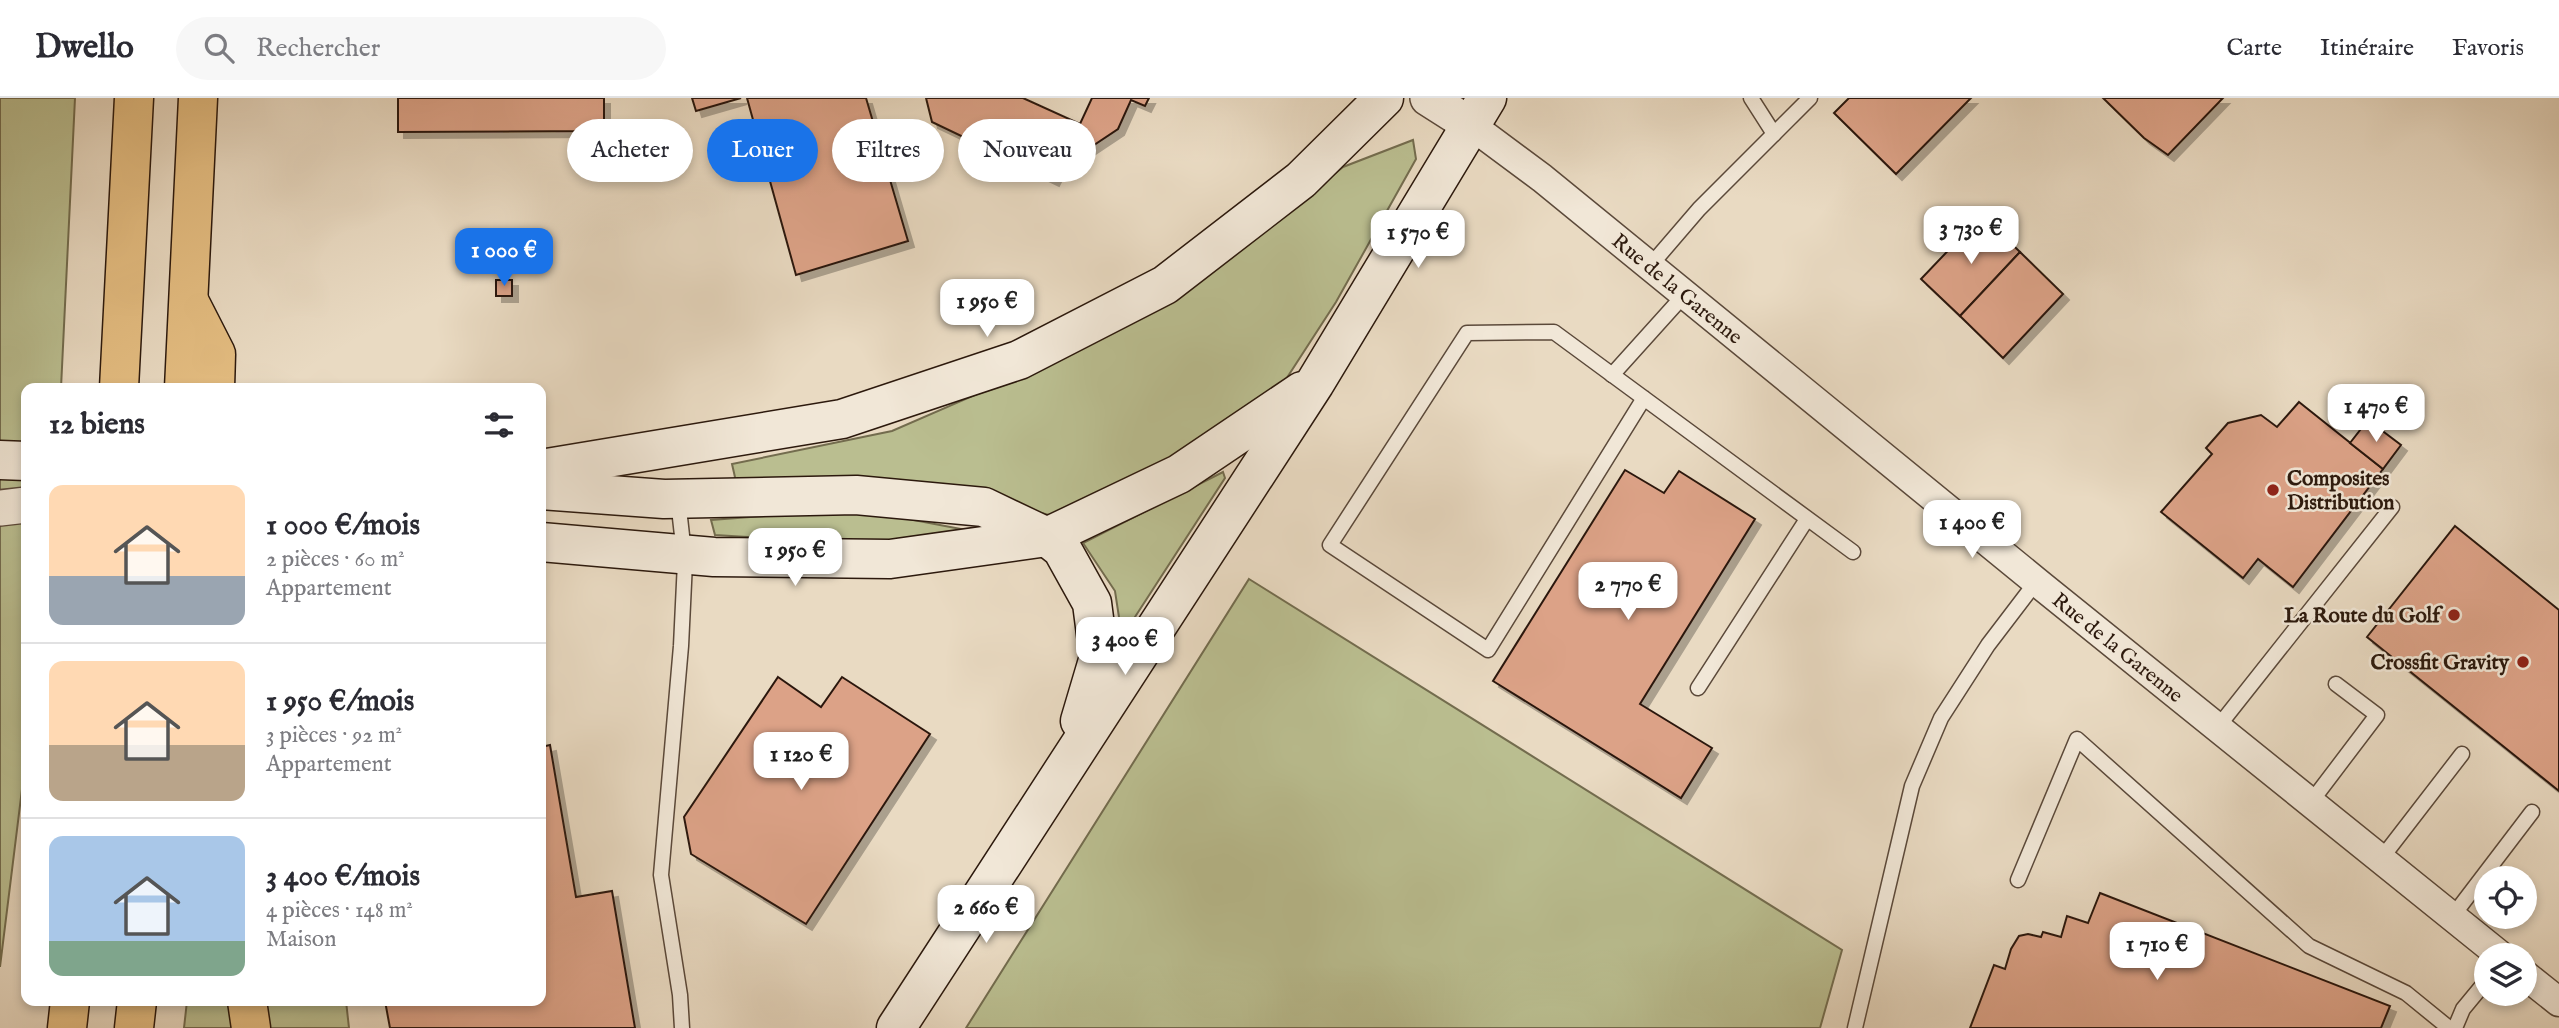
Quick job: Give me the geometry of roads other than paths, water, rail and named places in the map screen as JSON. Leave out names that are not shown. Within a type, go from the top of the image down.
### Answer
[{"type":"highway","points":[[119,383],[134,98]]},
{"type":"highway","points":[[184,383],[198,98]]},
{"type":"highway","points":[[190,301],[216,354],[215,383]]},
{"type":"highway","points":[[67,1028],[69,1006]]},
{"type":"highway","points":[[134,1028],[136,1006]]},
{"type":"highway","points":[[248,1006],[251,1028]]},
{"type":"main road","points":[[546,468],[842,419],[1019,360],[1165,285],[1301,180],[1384,98]]},
{"type":"main road","points":[[896,1028],[1315,383],[1480,112]]},
{"type":"main road","points":[[546,542],[715,557],[890,559],[1047,537],[1178,474],[1315,383]]},
{"type":"main road","points":[[0,460],[21,461]]},
{"type":"main road","points":[[546,490],[677,499],[856,495],[985,507],[1047,537],[1062,549],[1092,603],[1099,657],[1080,722],[1025,829]]},
{"type":"street","points":[[1428,98],[1480,112]]},
{"type":"street","name":"Rue de la Garenne","points":[[1480,112],[1542,178],[2036,582],[2485,943]]},
{"type":"street","points":[[0,508],[21,506]]},
{"type":"street","points":[[2537,985],[2559,1002]]},
{"type":"lane","points":[[1751,98],[1774,134]]},
{"type":"lane","points":[[1650,266],[1699,209],[1810,98]]},
{"type":"lane","points":[[1612,374],[1685,294]]},
{"type":"lane","points":[[1644,398],[1488,650],[1330,545],[1467,333],[1554,332],[1612,374],[1807,519],[1853,552]]},
{"type":"lane","points":[[677,499],[685,554],[681,646],[661,875],[680,995],[682,1028]]},
{"type":"lane","points":[[2217,727],[2392,507]]},
{"type":"lane","points":[[1698,688],[1807,519]]},
{"type":"lane","points":[[1855,1028],[1917,775],[1941,718],[1988,645],[2036,582]]},
{"type":"lane","points":[[2311,803],[2377,715],[2336,684]]},
{"type":"lane","points":[[2018,880],[2077,739],[2309,946],[2406,993],[2449,1028]]},
{"type":"lane","points":[[2381,859],[2462,754]]},
{"type":"lane","points":[[2452,917],[2532,812]]},
{"type":"lane","points":[[2455,1028],[2463,1009],[2474,996]]},
{"type":"place","name":"Composites Distribution","points":[[2273,490]]},
{"type":"place","name":"La Route du Golf","points":[[2454,615]]},
{"type":"place","name":"Crossfit Gravity","points":[[2523,662]]}]
